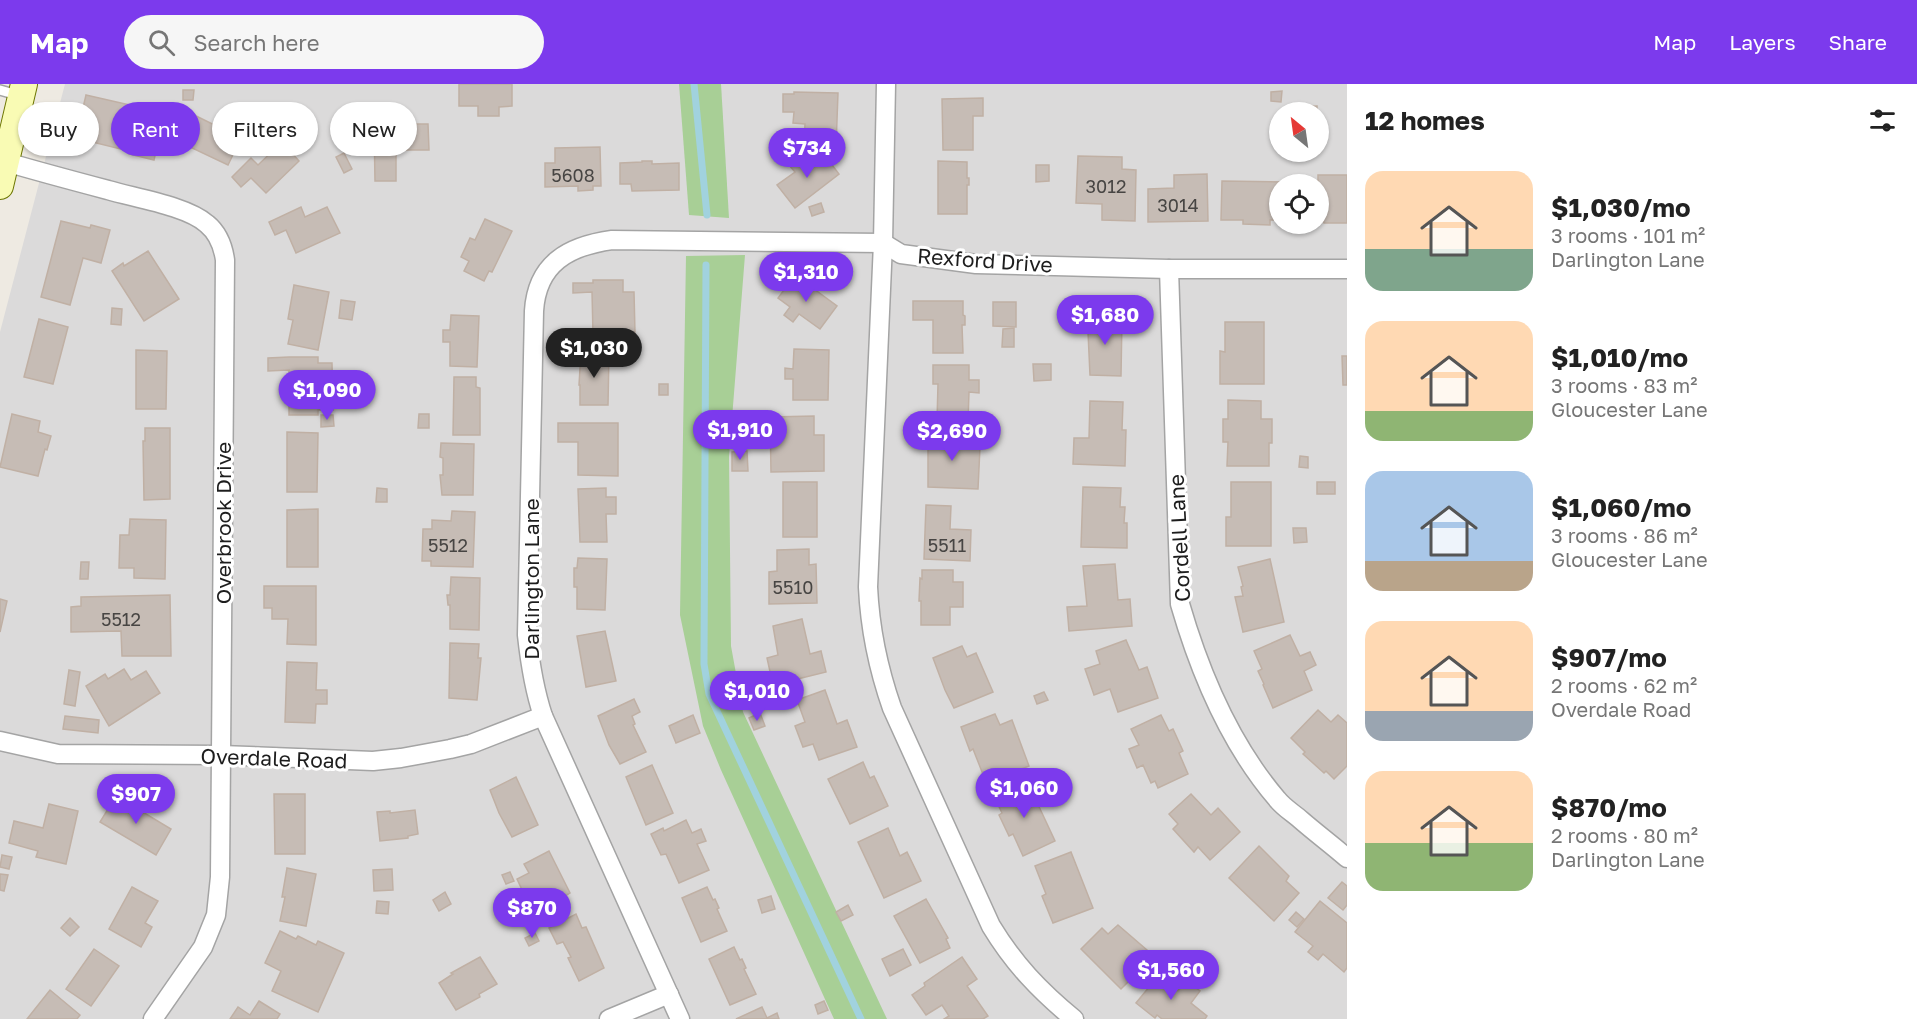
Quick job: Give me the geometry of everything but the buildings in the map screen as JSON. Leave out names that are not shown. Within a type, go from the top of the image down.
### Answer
[{"type":"main road","points":[[3,174],[15,90]]},
{"type":"street","points":[[886,84],[883,243],[868,587],[870,617],[881,677],[892,708],[991,926],[1023,972],[1045,996],[1074,1019]]},
{"type":"street","name":"Overbrook Drive","points":[[3,174],[160,204],[196,216],[210,227],[220,240],[225,260],[220,877],[216,915],[203,947],[153,1019]]},
{"type":"street","name":"Rexford Drive","points":[[558,259],[585,246],[612,240],[883,243],[901,254],[976,264],[1169,269],[1347,269]]},
{"type":"street","name":"Darlington Lane","points":[[558,259],[547,269],[539,282],[534,311],[527,635],[535,689],[543,716],[680,1019]]},
{"type":"street","name":"Cordell Lane","points":[[1169,269],[1180,604],[1188,633],[1206,681],[1223,717],[1258,774],[1278,801],[1347,858]]},
{"type":"street","name":"Overdale Road","points":[[0,741],[58,754],[221,755],[373,761],[401,759],[471,744],[543,716]]},
{"type":"street","points":[[609,1019],[669,994]]},
{"type":"shaded area","points":[[65,84],[1347,84],[1347,1019],[0,1019],[0,332],[46,156],[99,156],[99,102],[60,102]]},
{"type":"green space","points":[[679,84],[721,84],[729,218],[689,215]]},
{"type":"green space","points":[[745,255],[729,456],[731,646],[743,712],[887,1019],[834,1019],[703,726],[680,615],[686,256]]},
{"type":"waterway","points":[[694,84],[707,215]]},
{"type":"waterway","points":[[706,265],[704,664],[709,694],[861,1019]]}]
